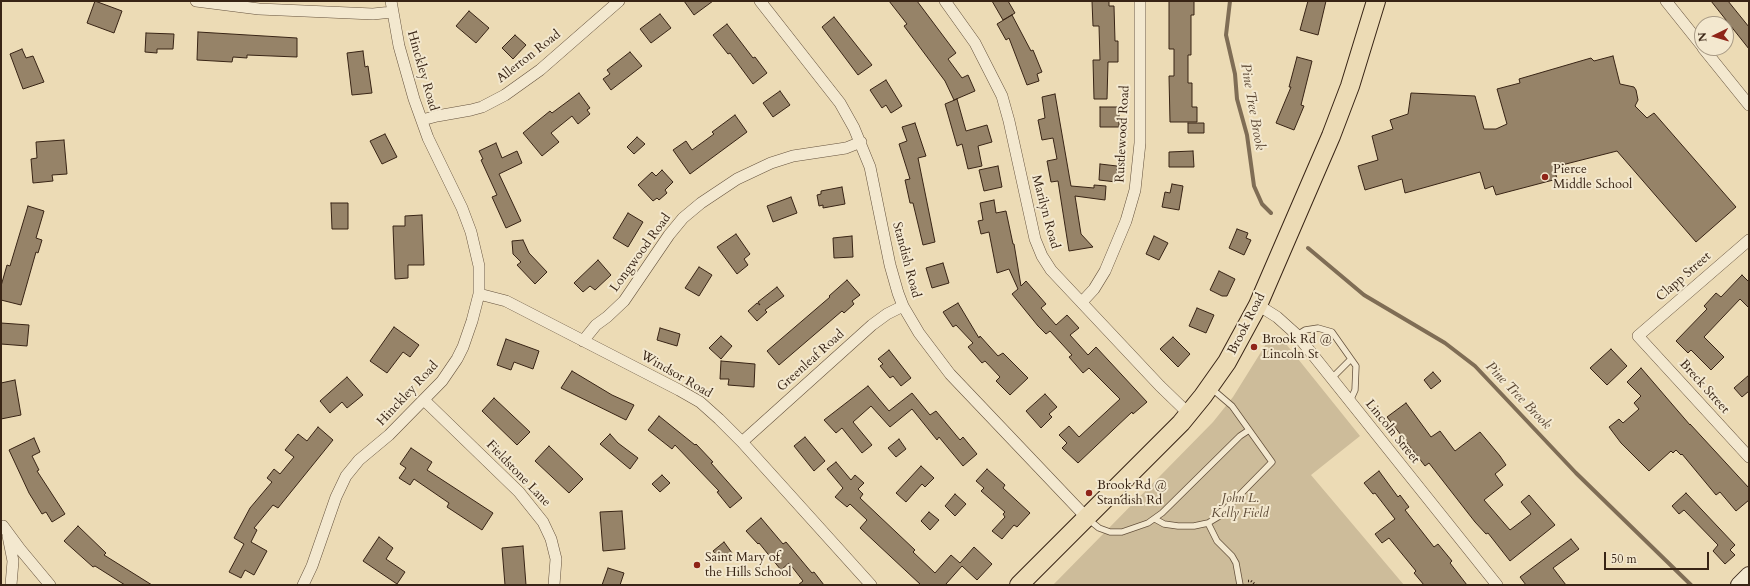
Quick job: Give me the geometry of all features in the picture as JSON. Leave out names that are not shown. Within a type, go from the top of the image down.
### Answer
[{"type":"main road","name":"Brook Road","points":[[1019,585],[1189,414],[1210,387],[1233,351],[1258,305],[1341,112],[1376,1]]},
{"type":"street","points":[[196,1],[259,9],[373,14],[392,7]]},
{"type":"street","name":"Allerton Road","points":[[422,120],[482,107],[505,95],[540,70],[619,1]]},
{"type":"street","name":"Standish Road","points":[[760,1],[840,103],[860,142],[870,167],[890,265],[903,306],[919,333],[939,361],[1086,517]]},
{"type":"street","name":"Marilyn Road","points":[[946,1],[975,43],[1002,96],[1035,239],[1042,256],[1051,270],[1160,386],[1189,414]]},
{"type":"street","name":"Rustlewood Road","points":[[1082,302],[1094,289],[1105,271],[1126,221],[1135,190],[1140,143],[1140,1]]},
{"type":"street","points":[[1666,1],[1694,36]]},
{"type":"street","name":"Hinckley Road","points":[[303,585],[312,566],[336,497],[346,476],[359,460],[380,444],[442,381],[457,359],[472,321],[479,294],[479,266],[471,232],[435,153],[422,120],[403,63],[392,7]]},
{"type":"street","points":[[1710,56],[1749,105]]},
{"type":"street","name":"Longwood Road","points":[[583,341],[596,325],[624,301],[676,226],[701,203],[737,179],[771,163],[793,156],[846,148],[860,142]]},
{"type":"street","name":"Clapp Street","points":[[1638,336],[1749,240]]},
{"type":"street","name":"Windsor Road","points":[[479,294],[506,301],[689,396],[719,419],[742,442],[871,585]]},
{"type":"street","name":"Lincoln Street","points":[[1258,305],[1277,317],[1297,335],[1497,585]]},
{"type":"street","name":"Greenleaf Road","points":[[742,442],[872,325],[887,314],[903,306]]},
{"type":"street","name":"Breck Street","points":[[1638,336],[1749,457]]},
{"type":"street","name":"Fieldstone Lane","points":[[424,400],[519,492],[543,522],[551,539],[556,560],[554,585]]},
{"type":"street","points":[[2,523],[10,544],[13,561],[11,585]]},
{"type":"street","points":[[2,523],[24,555],[50,585]]},
{"type":"street","points":[[1739,585],[1749,575]]},
{"type":"lane","points":[[1297,335],[1305,330],[1318,328],[1332,332],[1356,366],[1356,390],[1350,401]]},
{"type":"lane","points":[[1332,378],[1351,359]]},
{"type":"lane","points":[[1155,519],[1164,524],[1178,526],[1194,526],[1208,523],[1218,517],[1272,462],[1232,406],[1210,387]]},
{"type":"lane","points":[[1086,517],[1099,528],[1116,533],[1140,526],[1155,519],[1240,436],[1249,430]]},
{"type":"lane","points":[[1208,523],[1217,541],[1232,556],[1236,563],[1240,585]]},
{"type":"green space","name":"John L. Kelly Field","points":[[1276,339],[1286,344],[1360,436],[1311,475],[1404,585],[1053,585],[1213,422],[1233,397],[1266,344],[1269,341]]},
{"type":"building","points":[[95,1],[122,11],[114,33],[87,23]]},
{"type":"building","points":[[684,1],[713,1],[694,15]]},
{"type":"building","points":[[889,1],[917,1],[956,53],[948,59],[962,78],[968,75],[975,91],[954,100],[945,81],[904,26],[907,24]]},
{"type":"building","points":[[992,1],[1008,1],[1015,13],[1003,20]]},
{"type":"building","points":[[1092,1],[1109,1],[1109,6],[1114,6],[1115,41],[1118,41],[1118,62],[1108,62],[1107,99],[1094,99],[1093,60],[1100,60],[1099,26],[1093,26]]},
{"type":"building","points":[[1169,1],[1194,1],[1194,15],[1191,15],[1191,55],[1188,55],[1188,83],[1192,83],[1192,107],[1197,107],[1197,122],[1170,122],[1169,76],[1174,76],[1174,49],[1169,49]]},
{"type":"building","points":[[1308,1],[1326,1],[1318,35],[1300,30]]},
{"type":"building","points":[[1711,1],[1728,1],[1749,27],[1749,49],[1734,30],[1734,16],[1723,16]]},
{"type":"building","points":[[469,11],[489,28],[476,43],[456,26]]},
{"type":"building","points":[[660,14],[671,28],[651,43],[640,29]]},
{"type":"building","points":[[1012,15],[1031,51],[1033,50],[1042,72],[1037,74],[1039,81],[1027,85],[1009,38],[1006,40],[997,24]]},
{"type":"building","points":[[834,17],[872,65],[858,75],[822,27]]},
{"type":"building","points":[[727,24],[753,58],[755,57],[767,73],[753,84],[730,53],[728,54],[713,35]]},
{"type":"building","points":[[198,32],[297,38],[297,57],[247,55],[247,58],[233,57],[232,62],[197,60]]},
{"type":"building","points":[[146,33],[174,34],[173,49],[157,49],[157,53],[145,52]]},
{"type":"building","points":[[515,35],[526,45],[513,59],[502,48]]},
{"type":"building","points":[[22,49],[26,58],[33,56],[44,82],[23,89],[10,54]]},
{"type":"building","points":[[363,51],[365,67],[368,66],[372,93],[352,95],[347,53]]},
{"type":"building","points":[[630,52],[642,66],[611,90],[603,79],[610,74],[607,70]]},
{"type":"building","points":[[1613,56],[1620,84],[1634,87],[1636,90],[1638,100],[1635,106],[1647,118],[1654,113],[1736,207],[1696,242],[1617,151],[1554,167],[1557,179],[1496,195],[1493,186],[1485,189],[1480,172],[1405,193],[1402,179],[1365,190],[1358,166],[1378,160],[1372,136],[1393,129],[1390,120],[1408,114],[1411,93],[1475,96],[1484,129],[1496,129],[1507,124],[1497,89],[1520,83],[1519,79],[1591,58],[1594,61]]},
{"type":"building","points":[[1297,57],[1312,61],[1301,105],[1304,106],[1294,130],[1276,123],[1291,87],[1289,87]]},
{"type":"building","points":[[886,80],[902,106],[891,113],[886,105],[882,108],[870,90]]},
{"type":"building","points":[[780,91],[790,105],[773,117],[763,103]]},
{"type":"building","points":[[579,93],[590,108],[587,110],[590,114],[578,124],[572,116],[551,133],[559,142],[542,156],[523,133],[550,111],[552,113]]},
{"type":"building","points":[[1055,94],[1071,186],[1094,188],[1094,185],[1106,186],[1105,200],[1075,196],[1081,234],[1093,247],[1069,251],[1058,181],[1051,182],[1047,161],[1057,159],[1053,138],[1042,140],[1038,120],[1045,118],[1042,97]]},
{"type":"building","points":[[957,99],[966,131],[987,125],[992,142],[978,146],[982,166],[968,169],[962,144],[957,146],[945,104]]},
{"type":"building","points":[[1100,107],[1119,107],[1119,127],[1100,127]]},
{"type":"building","points":[[735,115],[747,132],[690,174],[673,150],[686,141],[692,150],[714,134],[712,132]]},
{"type":"building","points":[[915,123],[926,156],[918,158],[935,242],[923,245],[913,203],[910,203],[905,180],[910,179],[899,144],[907,141],[902,127]]},
{"type":"building","points":[[1188,123],[1204,123],[1204,133],[1188,133]]},
{"type":"building","points":[[385,134],[397,157],[382,164],[370,141]]},
{"type":"building","points":[[637,137],[645,144],[634,154],[627,147]]},
{"type":"building","points":[[64,140],[67,174],[52,175],[53,181],[33,183],[31,159],[37,158],[36,142]]},
{"type":"building","points":[[496,143],[502,158],[517,151],[522,163],[499,174],[521,221],[506,228],[492,197],[497,195],[481,160],[483,159],[479,151]]},
{"type":"building","points":[[1193,151],[1194,167],[1169,167],[1169,152]]},
{"type":"building","points":[[1100,164],[1117,166],[1116,182],[1099,180]]},
{"type":"building","points":[[998,166],[1002,187],[984,191],[979,170]]},
{"type":"building","points":[[662,170],[673,182],[665,190],[667,193],[659,200],[657,198],[653,201],[638,185],[652,172],[656,176]]},
{"type":"building","points":[[1172,184],[1183,186],[1179,210],[1162,207],[1165,192],[1170,193]]},
{"type":"building","points":[[842,187],[845,204],[823,208],[823,205],[819,206],[817,195],[821,194],[821,191]]},
{"type":"building","points":[[791,197],[797,213],[773,222],[767,206]]},
{"type":"building","points":[[994,200],[996,213],[1006,211],[1014,244],[1021,286],[1026,281],[1046,304],[1041,308],[1056,325],[1067,315],[1079,328],[1070,335],[1088,355],[1096,347],[1147,402],[1133,414],[1132,412],[1078,463],[1062,448],[1067,443],[1059,435],[1069,426],[1079,437],[1120,399],[1089,368],[1083,373],[1069,357],[1072,355],[1050,331],[1046,334],[1038,326],[1012,294],[1018,289],[1009,269],[997,273],[989,232],[981,234],[978,221],[983,220],[980,203]]},
{"type":"building","points":[[331,203],[348,203],[348,229],[332,229]]},
{"type":"building","points":[[28,206],[44,211],[36,238],[42,240],[38,253],[36,252],[21,305],[1,300],[1,286],[7,265],[10,266]]},
{"type":"building","points":[[628,213],[643,222],[628,247],[613,238]]},
{"type":"building","points":[[422,215],[424,265],[408,265],[408,278],[395,279],[393,226],[405,226],[405,216]]},
{"type":"building","points":[[1237,229],[1248,233],[1246,238],[1251,240],[1244,255],[1229,248]]},
{"type":"building","points":[[736,234],[750,254],[744,259],[748,265],[737,274],[717,247]]},
{"type":"building","points":[[852,236],[853,257],[834,258],[833,238]]},
{"type":"building","points":[[1154,236],[1168,243],[1159,260],[1146,254]]},
{"type":"building","points":[[523,240],[529,253],[547,272],[535,284],[517,265],[521,262],[513,254],[512,241]]},
{"type":"building","points":[[598,260],[611,275],[595,290],[590,286],[583,292],[574,283]]},
{"type":"building","points":[[943,263],[949,283],[932,288],[926,268]]},
{"type":"building","points":[[699,267],[712,275],[699,296],[685,288]]},
{"type":"building","points":[[1219,271],[1235,279],[1227,296],[1222,296],[1210,290]]},
{"type":"building","points":[[1742,275],[1749,282],[1749,308],[1740,299],[1704,337],[1724,357],[1711,370],[1691,350],[1688,353],[1676,341],[1707,309],[1704,306],[1716,293],[1721,297]]},
{"type":"building","points":[[847,280],[860,295],[852,301],[854,304],[844,313],[842,311],[779,365],[767,351],[830,297],[829,296]]},
{"type":"building","points":[[777,287],[784,296],[765,310],[767,312],[757,321],[748,311],[757,303],[760,305],[758,302]]},
{"type":"building","points":[[958,303],[979,338],[980,336],[998,356],[1003,353],[1028,378],[1010,395],[996,381],[1000,377],[985,361],[982,363],[968,347],[973,343],[956,325],[953,327],[943,312]]},
{"type":"building","points":[[1197,308],[1214,315],[1206,333],[1189,326]]},
{"type":"building","points":[[1,323],[29,325],[27,346],[1,344]]},
{"type":"building","points":[[394,327],[419,345],[410,357],[403,352],[387,373],[370,361]]},
{"type":"building","points":[[660,328],[680,334],[677,346],[657,340]]},
{"type":"building","points":[[721,336],[732,346],[721,359],[709,348]]},
{"type":"building","points":[[1173,337],[1190,354],[1178,367],[1160,349]]},
{"type":"building","points":[[506,339],[539,351],[533,369],[514,362],[511,370],[497,365]]},
{"type":"building","points":[[1611,349],[1627,366],[1607,385],[1590,368]]},
{"type":"building","points":[[889,350],[911,378],[901,386],[893,376],[890,378],[880,366],[883,364],[878,359]]},
{"type":"building","points":[[721,361],[755,364],[754,387],[728,385],[729,379],[720,379]]},
{"type":"building","points":[[1641,368],[1690,425],[1749,488],[1749,500],[1736,511],[1720,492],[1716,495],[1682,454],[1681,455],[1676,450],[1673,453],[1671,451],[1649,471],[1621,443],[1609,427],[1619,419],[1623,423],[1639,409],[1634,403],[1641,396],[1627,382]]},
{"type":"building","points":[[572,371],[612,395],[634,405],[626,420],[561,388]]},
{"type":"building","points":[[1433,372],[1441,381],[1431,389],[1424,380]]},
{"type":"building","points":[[1749,375],[1749,391],[1742,397],[1734,388]]},
{"type":"building","points":[[347,377],[363,395],[347,408],[342,402],[330,413],[320,401]]},
{"type":"building","points":[[15,380],[21,415],[1,419],[1,383]]},
{"type":"building","points":[[868,386],[889,411],[912,393],[930,415],[936,411],[960,440],[963,437],[977,454],[963,466],[939,437],[937,440],[912,409],[890,427],[871,406],[853,422],[872,445],[862,453],[842,428],[836,433],[824,420]]},
{"type":"building","points":[[1045,394],[1057,407],[1049,414],[1052,417],[1041,428],[1026,411]]},
{"type":"building","points":[[494,398],[530,432],[517,445],[482,411]]},
{"type":"building","points":[[1406,403],[1431,437],[1440,431],[1455,451],[1480,432],[1500,456],[1506,465],[1495,474],[1503,485],[1484,500],[1510,530],[1531,514],[1521,502],[1529,495],[1555,525],[1510,561],[1488,533],[1486,534],[1475,522],[1429,463],[1425,466],[1387,417]]},
{"type":"building","points":[[659,416],[695,445],[696,444],[713,462],[711,463],[742,498],[730,508],[717,492],[719,491],[675,445],[672,449],[648,430]]},
{"type":"building","points":[[318,427],[333,440],[278,508],[273,505],[254,528],[257,530],[251,542],[267,551],[254,575],[245,570],[241,578],[229,572],[244,544],[234,538],[250,508],[272,482],[267,478],[274,469],[280,474],[294,457],[285,450],[298,434],[307,441]]},
{"type":"building","points":[[610,434],[618,443],[638,458],[630,469],[600,444]]},
{"type":"building","points":[[805,437],[825,461],[814,471],[794,446]]},
{"type":"building","points":[[34,438],[40,452],[32,456],[39,470],[37,471],[65,514],[52,522],[46,512],[42,514],[29,493],[9,450]]},
{"type":"building","points":[[899,439],[906,449],[896,457],[888,448]]},
{"type":"building","points":[[549,446],[583,479],[569,493],[535,461]]},
{"type":"building","points":[[411,448],[432,462],[427,470],[493,513],[482,530],[447,507],[449,503],[414,479],[410,485],[399,478],[406,468],[400,464]]},
{"type":"building","points":[[836,462],[851,480],[855,475],[864,483],[858,489],[863,494],[860,498],[915,550],[913,552],[935,573],[951,555],[960,563],[974,547],[992,564],[977,580],[962,566],[946,584],[948,585],[921,585],[860,528],[867,520],[850,504],[847,507],[835,497],[843,488],[827,469]]},
{"type":"building","points":[[921,466],[934,478],[925,487],[922,484],[906,502],[896,493]]},
{"type":"building","points":[[987,469],[1005,485],[1003,488],[1030,513],[1017,527],[1014,525],[1002,539],[992,531],[1005,517],[1003,514],[1005,512],[981,491],[984,488],[976,481]]},
{"type":"building","points":[[1379,471],[1398,497],[1400,495],[1409,507],[1405,510],[1434,547],[1438,544],[1452,561],[1450,563],[1467,585],[1424,585],[1414,573],[1416,571],[1389,538],[1382,543],[1375,534],[1395,519],[1375,493],[1373,494],[1364,483]]},
{"type":"building","points":[[662,475],[670,483],[660,492],[652,484]]},
{"type":"building","points":[[1686,493],[1735,545],[1730,550],[1735,555],[1725,564],[1713,551],[1718,545],[1684,510],[1679,514],[1672,506]]},
{"type":"building","points":[[955,494],[966,504],[955,516],[945,506]]},
{"type":"building","points":[[622,511],[625,549],[603,551],[600,512]]},
{"type":"building","points":[[929,512],[939,520],[930,530],[921,521]]},
{"type":"building","points":[[761,518],[783,544],[786,542],[824,585],[798,585],[803,581],[789,563],[781,570],[759,543],[758,544],[746,531]]},
{"type":"building","points":[[78,526],[106,553],[104,555],[152,585],[125,585],[95,566],[93,567],[64,541]]},
{"type":"building","points":[[379,537],[393,548],[386,559],[405,572],[397,584],[363,561]]},
{"type":"building","points":[[1571,539],[1579,549],[1553,568],[1566,585],[1526,585],[1520,577]]},
{"type":"building","points":[[724,542],[732,553],[722,562],[713,551]]},
{"type":"building","points":[[523,546],[526,585],[505,585],[502,548]]},
{"type":"building","points":[[608,568],[624,573],[620,585],[602,585]]},
{"type":"waterway","name":"Pine Tree Brook","points":[[1230,1],[1226,35],[1235,74],[1237,99],[1247,135],[1254,186],[1262,204],[1271,213]]},
{"type":"waterway","name":"Pine Tree Brook","points":[[1308,248],[1364,295],[1445,343],[1475,366],[1576,473],[1691,585]]},
{"type":"place","name":"Pierce Middle School","points":[[1545,177]]},
{"type":"place","name":"Brook Rd @ Lincoln St","points":[[1254,347]]},
{"type":"place","name":"Brook Rd @ Standish Rd","points":[[1089,493]]},
{"type":"place","name":"Saint Mary of the Hills School","points":[[697,565]]}]
